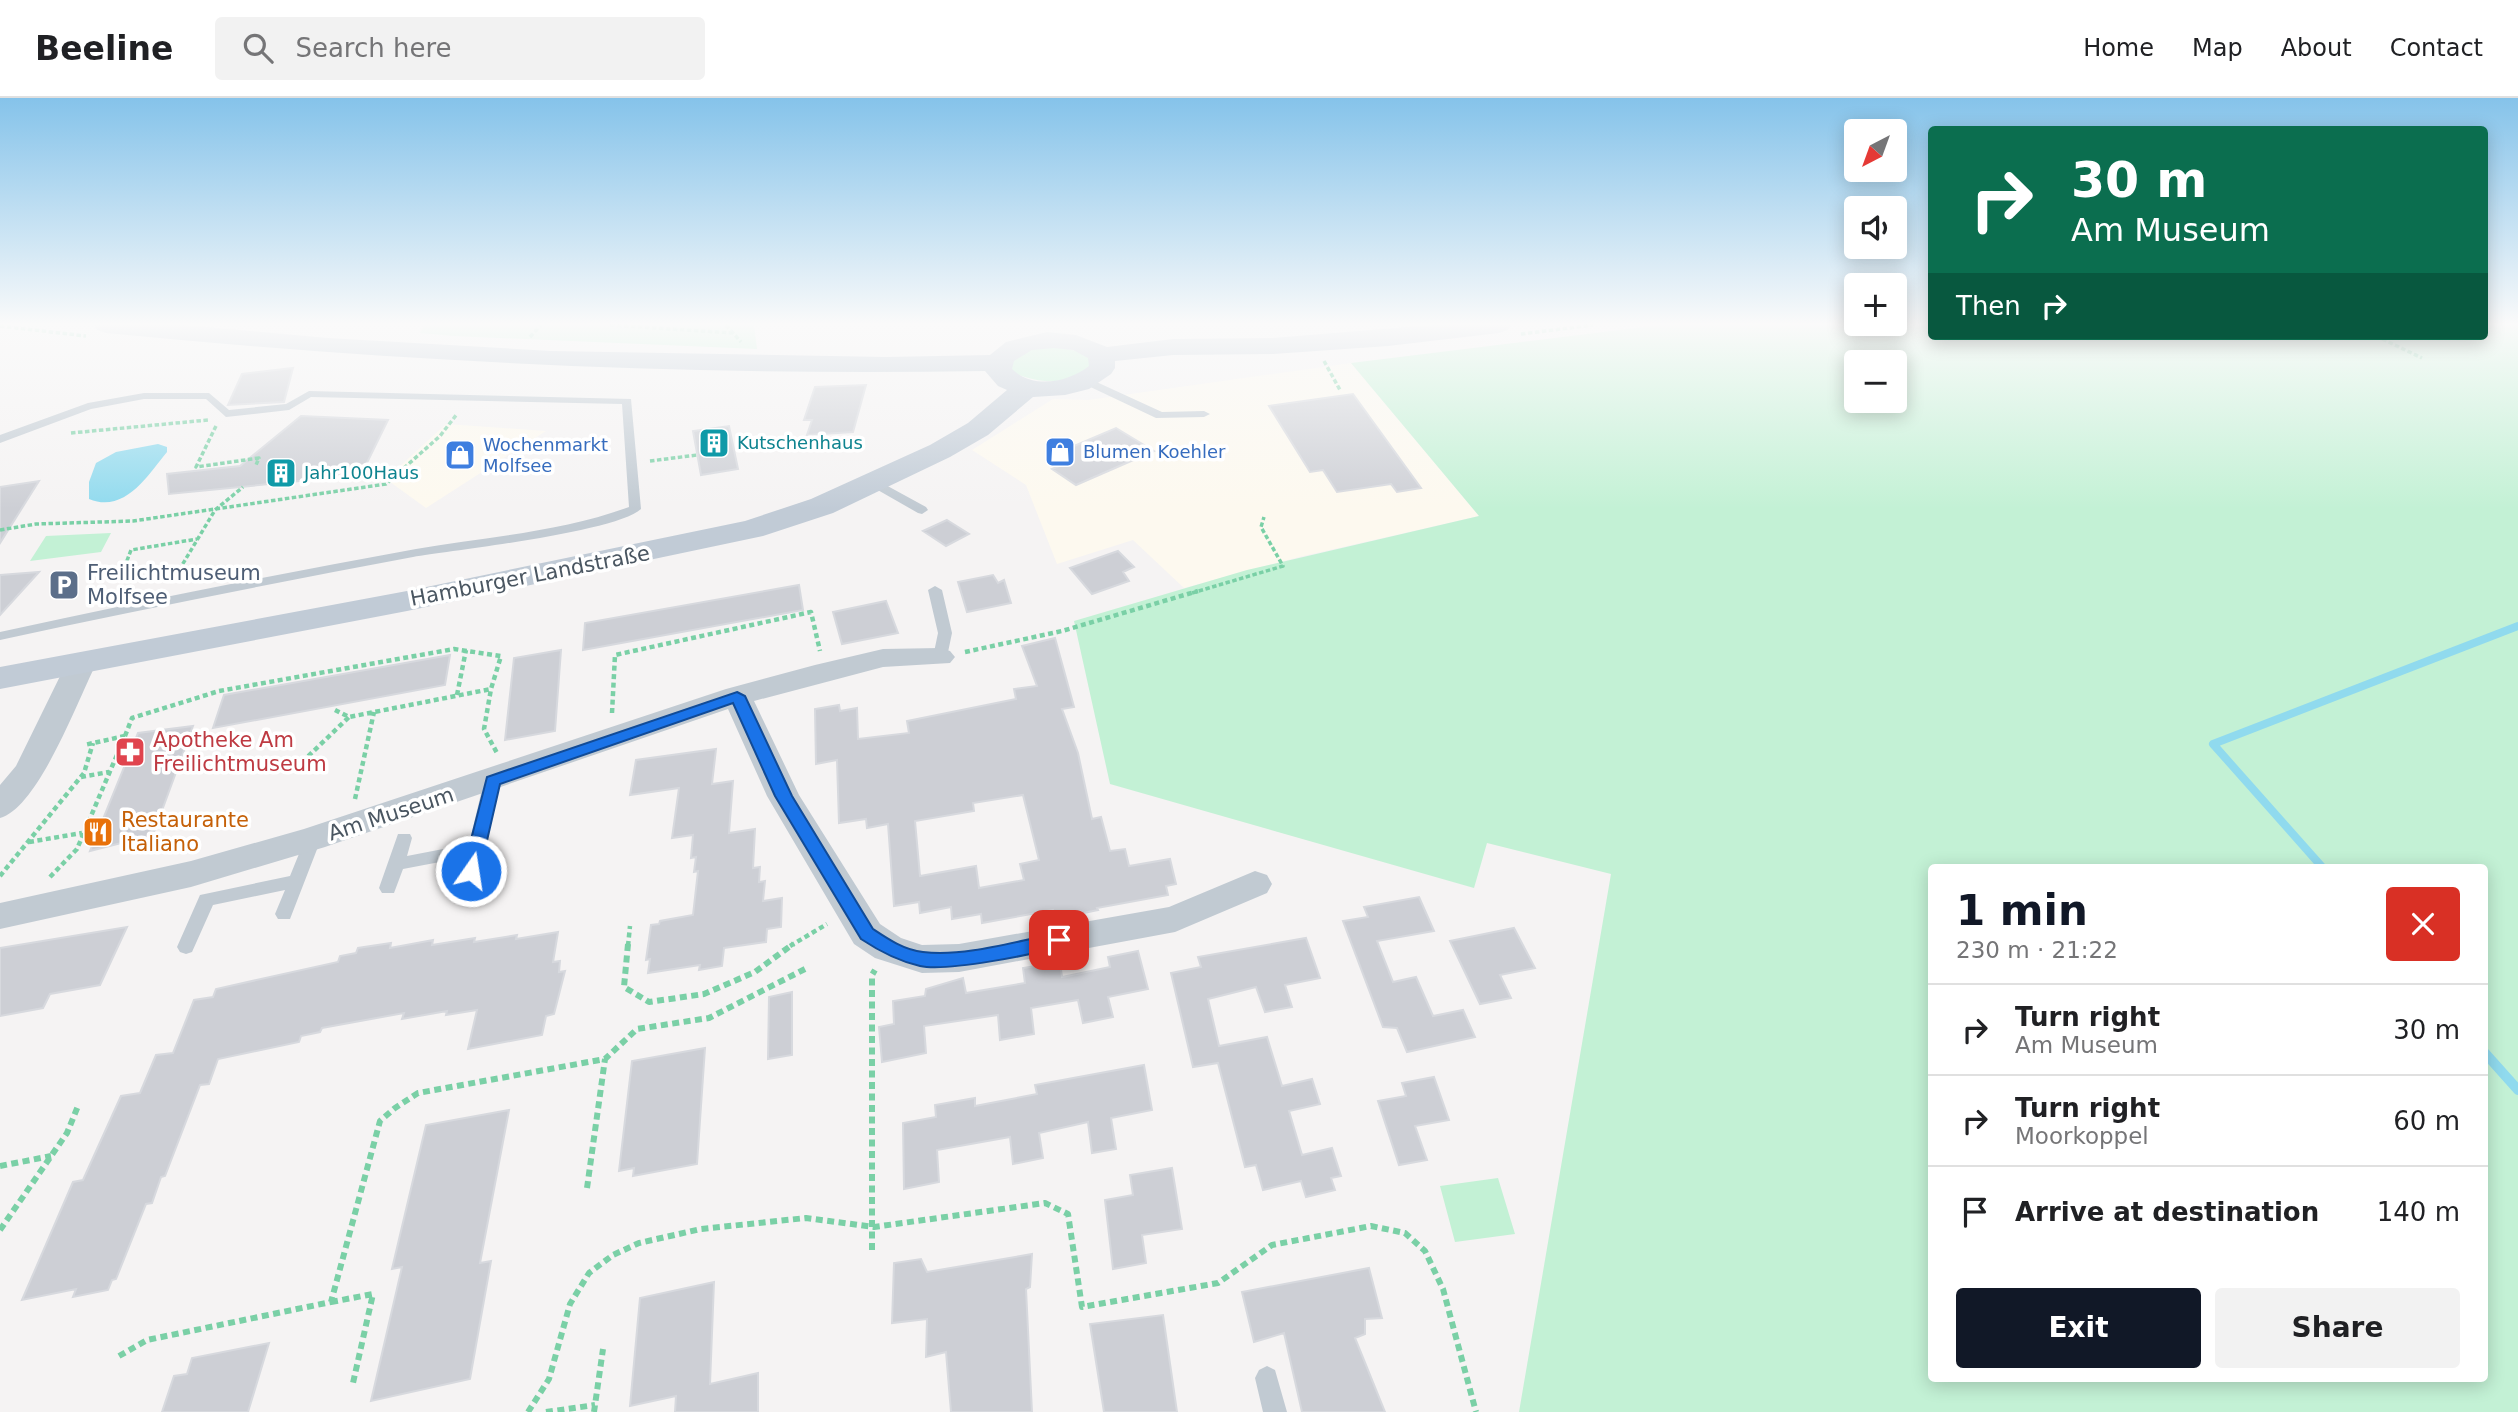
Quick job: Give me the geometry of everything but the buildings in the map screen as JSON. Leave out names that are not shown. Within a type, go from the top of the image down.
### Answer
[{"type":"main road","points":[[1028,387],[1065,386]]},
{"type":"main road","name":"Hamburger Landstraße","points":[[0,678],[685,544],[788,519],[873,482],[971,434],[1028,387]]},
{"type":"street","name":"Am Museum","points":[[8,914],[191,874],[313,839],[737,696],[825,671],[883,658],[940,657]]},
{"type":"street","points":[[0,807],[29,771],[80,664]]},
{"type":"street","points":[[737,696],[783,796],[867,934],[888,948],[922,959],[959,958],[1175,919],[1255,884]]},
{"type":"lane","points":[[1097,386],[1160,416],[1204,414]]},
{"type":"lane","points":[[0,439],[88,406],[144,396],[209,396],[226,414],[289,407],[309,394],[627,401],[635,509],[600,522],[443,548],[161,601],[0,636]]},
{"type":"lane","points":[[873,482],[922,510]]},
{"type":"lane","points":[[935,590],[945,633],[940,657]]},
{"type":"lane","points":[[471,871],[500,778]]},
{"type":"lane","points":[[388,888],[404,838]]},
{"type":"lane","points":[[284,914],[313,839]]},
{"type":"lane","points":[[396,864],[476,849]]},
{"type":"lane","points":[[186,947],[206,900],[296,881]]},
{"type":"lane","points":[[1267,1378],[1276,1412]]},
{"type":"path","points":[[1338,386],[1340,390]]},
{"type":"path","points":[[0,530],[36,524],[133,521],[391,482],[440,436],[457,414]]},
{"type":"path","points":[[68,433],[219,418],[196,467],[258,458],[256,465]]},
{"type":"path","points":[[632,463],[697,455]]},
{"type":"path","points":[[161,601],[215,510],[243,487]]},
{"type":"path","points":[[940,657],[1062,631],[1283,566],[1261,527],[1264,517]]},
{"type":"path","points":[[122,574],[131,550],[197,539]]},
{"type":"path","points":[[622,736],[612,716],[615,655],[811,612],[825,671]]},
{"type":"path","points":[[8,914],[77,849],[132,718],[219,691],[454,649],[501,656],[491,689],[484,729],[500,778]]},
{"type":"path","points":[[457,695],[466,650]]},
{"type":"path","points":[[296,768],[349,717],[491,689]]},
{"type":"path","points":[[335,710],[349,717]]},
{"type":"path","points":[[361,824],[355,799],[374,712]]},
{"type":"path","points":[[84,745],[125,736]]},
{"type":"path","points":[[0,876],[81,777],[93,743]]},
{"type":"path","points":[[81,777],[110,772]]},
{"type":"path","points":[[27,842],[83,833]]},
{"type":"path","points":[[630,926],[624,987],[649,1002],[704,994],[729,985],[755,972],[792,945],[853,911]]},
{"type":"path","points":[[872,1250],[872,975],[888,948]]},
{"type":"path","points":[[331,1302],[380,1121],[418,1093],[605,1059],[636,1029],[709,1018],[805,969]]},
{"type":"path","points":[[587,1188],[605,1059]]},
{"type":"path","points":[[0,1230],[67,1133],[78,1106]]},
{"type":"path","points":[[0,1166],[52,1155]]},
{"type":"path","points":[[528,1412],[549,1378],[570,1304],[589,1273],[613,1255],[639,1243],[701,1229],[806,1218],[874,1227],[1045,1203],[1068,1214],[1082,1307],[1219,1283],[1272,1245],[1370,1226],[1405,1233],[1425,1251],[1443,1289],[1476,1412]]},
{"type":"path","points":[[119,1356],[147,1340],[373,1294],[353,1383]]},
{"type":"path","points":[[546,1412],[594,1409],[603,1349]]},
{"type":"shaded area","points":[[1185,386],[1371,386],[1479,516],[1299,557],[1184,588],[1133,540],[1057,564],[1026,485],[972,450],[1053,399],[1088,400]]},
{"type":"shaded area","name":"Wochenmarkt Molfsee","points":[[446,424],[546,431],[426,508],[386,479]]},
{"type":"green space","points":[[1371,386],[1844,386],[1844,413],[1907,413],[1907,386],[2518,386],[2518,1412],[1519,1412],[1611,874],[1487,843],[1474,888],[1110,784],[1074,621],[1247,570],[1479,516]]},
{"type":"green space","points":[[111,533],[101,552],[30,561],[46,536]]},
{"type":"green space","points":[[1498,1178],[1515,1234],[1455,1242],[1440,1186]]},
{"type":"water","points":[[158,444],[167,447],[167,452],[134,490],[114,501],[89,499],[89,482],[96,463],[116,452]]},
{"type":"waterway","points":[[2319,864],[2213,744],[2518,626]]},
{"type":"waterway","points":[[2488,1056],[2518,1090]]},
{"type":"place","name":"Kutschenhaus","points":[[714,443]]},
{"type":"place","name":"Blumen Koehler","points":[[1060,452]]},
{"type":"place","name":"Wochenmarkt Molfsee","points":[[460,455]]},
{"type":"place","name":"Jahr100Haus","points":[[281,473]]},
{"type":"place","name":"Freilichtmuseum Molfsee","points":[[64,585]]},
{"type":"place","name":"Apotheke Am Freilichtmuseum","points":[[130,752]]},
{"type":"place","name":"Restaurante Italiano","points":[[98,832]]},
{"type":"route","points":[[471,871],[492,781],[737,696],[783,796],[867,934],[888,948],[922,959],[959,958],[1059,940]]}]
